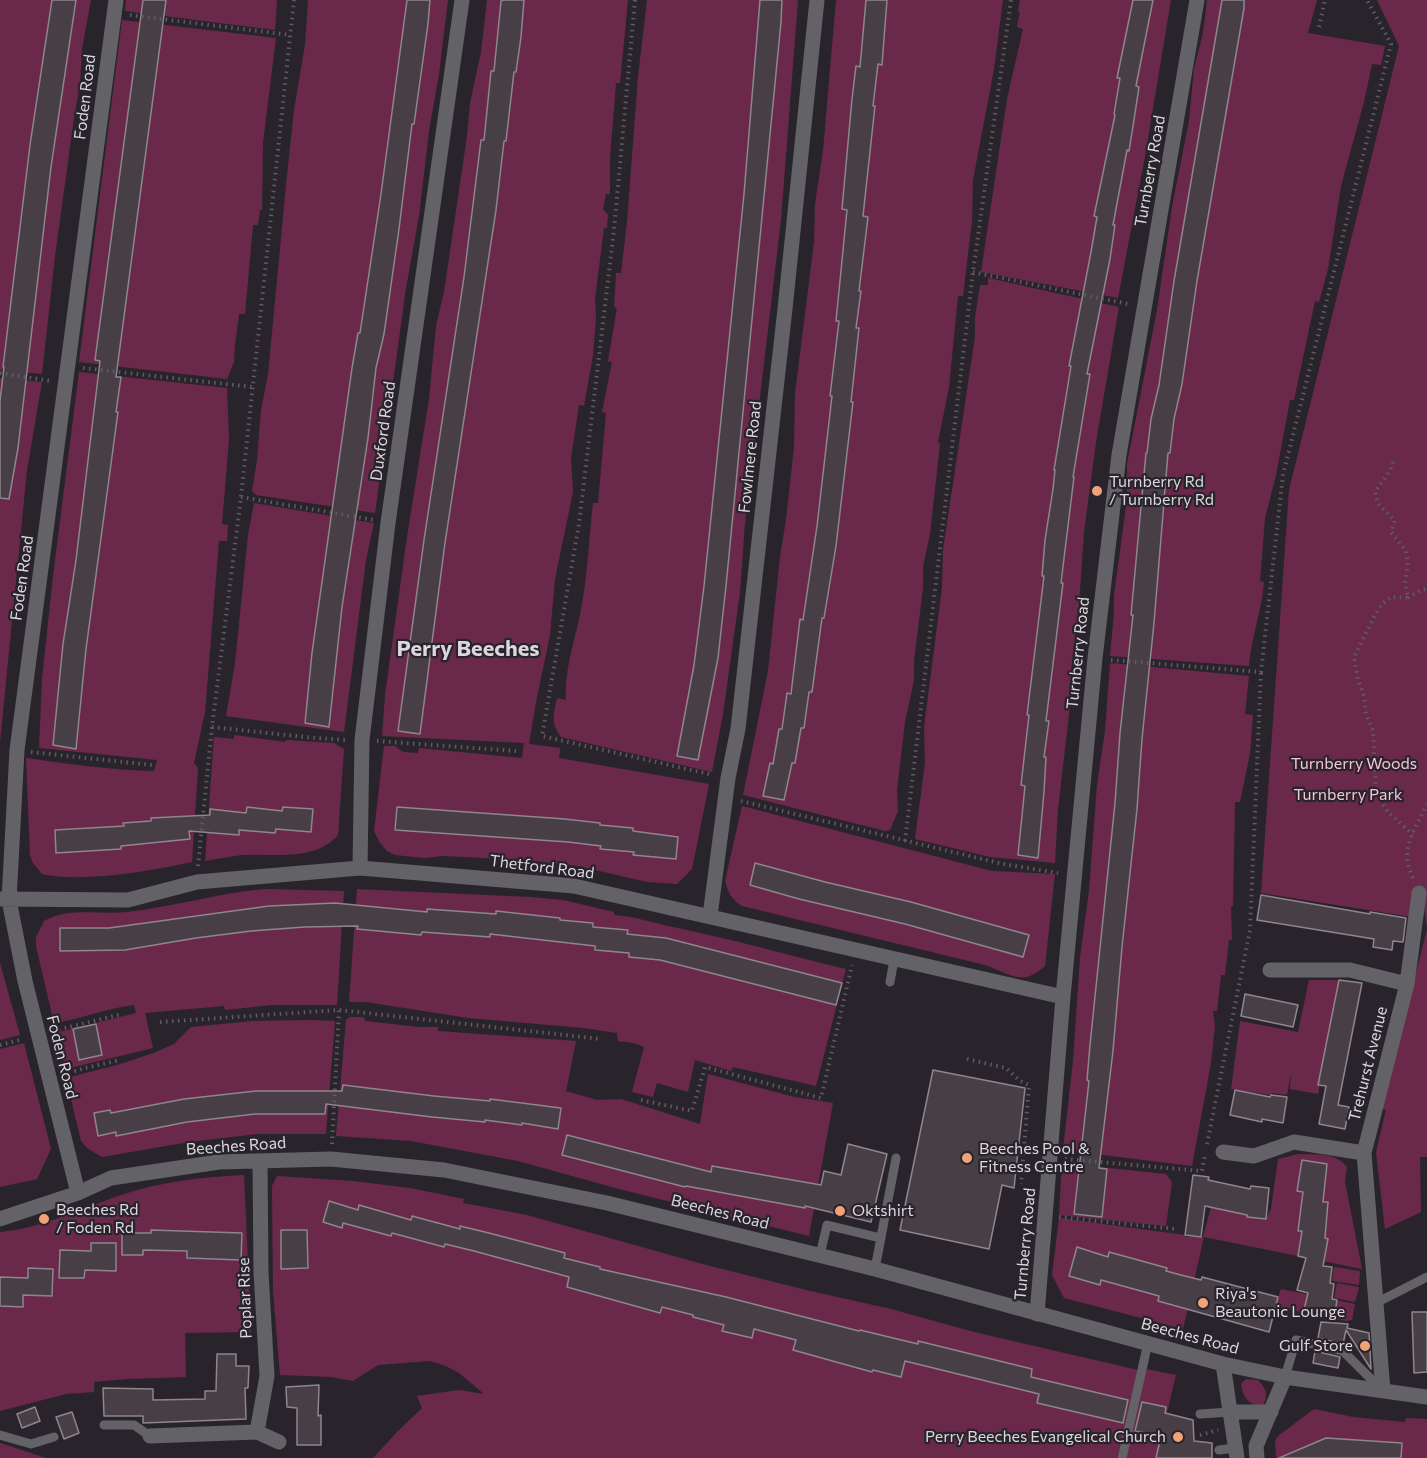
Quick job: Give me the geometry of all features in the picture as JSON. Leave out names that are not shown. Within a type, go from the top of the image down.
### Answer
[{"type":"street","name":"Duxford Road","points":[[360,868],[362,740],[388,523],[462,0]]},
{"type":"street","name":"Fowlmere Road","points":[[710,916],[728,778],[738,729],[817,0]]},
{"type":"street","name":"Turnberry Road","points":[[1037,1314],[1095,658],[1119,455],[1197,0]]},
{"type":"street","name":"Foden Road","points":[[78,1193],[4,899],[17,750],[115,6]]},
{"type":"street","name":"Thetford Road","points":[[4,899],[128,900],[196,882],[360,868],[574,886],[1064,997]]},
{"type":"street","name":"Trehurst Avenue","points":[[1383,1391],[1364,1153],[1407,984],[1419,892]]},
{"type":"street","points":[[1270,970],[1350,970],[1407,984]]},
{"type":"street","points":[[1223,1152],[1254,1156],[1294,1142],[1364,1153]]},
{"type":"street","name":"Beeches Road","points":[[0,1219],[78,1193],[111,1178],[219,1162],[331,1159],[456,1172],[607,1203],[820,1255],[1223,1364],[1285,1377],[1427,1397]]},
{"type":"street","name":"Poplar Rise","points":[[257,1432],[267,1377],[261,1272],[260,1161]]},
{"type":"street","points":[[1223,1364],[1237,1453]]},
{"type":"street","points":[[1257,1458],[1256,1446],[1285,1377]]},
{"type":"street","points":[[1230,1412],[1270,1412]]},
{"type":"street","points":[[150,1436],[257,1432],[279,1442]]},
{"type":"lane","points":[[890,982],[894,960]]},
{"type":"lane","points":[[875,1269],[896,1158]]},
{"type":"lane","points":[[820,1255],[827,1225],[881,1238]]},
{"type":"lane","points":[[1376,1303],[1427,1277]]},
{"type":"lane","points":[[1285,1377],[1296,1341],[1343,1351],[1383,1391]]},
{"type":"lane","points":[[1122,1458],[1148,1343]]},
{"type":"lane","points":[[1200,1414],[1230,1412]]},
{"type":"lane","points":[[104,1425],[134,1425],[150,1436]]},
{"type":"lane","points":[[0,1435],[31,1444],[54,1437]]},
{"type":"lane","points":[[1219,1450],[1237,1453]]},
{"type":"path","points":[[196,882],[212,727],[241,497],[294,0]]},
{"type":"path","points":[[635,0],[614,230],[579,524],[542,736],[684,770],[728,778]]},
{"type":"path","points":[[905,841],[973,272],[1011,0]]},
{"type":"path","points":[[1319,27],[1324,0]]},
{"type":"path","points":[[1050,1157],[1202,1171],[1250,930],[1261,672],[1283,475],[1391,44],[1367,0]]},
{"type":"path","points":[[115,6],[290,35]]},
{"type":"path","points":[[973,272],[1145,307]]},
{"type":"path","points":[[0,374],[67,375],[252,387]]},
{"type":"path","points":[[1393,462],[1392,470],[1375,492],[1378,504],[1395,521],[1390,532],[1406,551],[1408,598]]},
{"type":"path","points":[[241,497],[388,523]]},
{"type":"path","points":[[1413,835],[1388,812],[1376,788],[1373,731],[1366,714],[1354,657],[1382,604],[1391,597],[1408,598],[1427,589]]},
{"type":"path","points":[[1095,658],[1261,672]]},
{"type":"path","points":[[212,727],[315,738],[516,751]]},
{"type":"path","points":[[17,750],[152,765]]},
{"type":"path","points":[[726,798],[1003,864],[1076,876]]},
{"type":"path","points":[[1419,892],[1409,869],[1406,851],[1427,804]]},
{"type":"path","points":[[641,1100],[692,1111],[705,1067],[822,1098],[856,950]]},
{"type":"path","points":[[331,1159],[339,1010]]},
{"type":"path","points":[[160,1022],[339,1010],[601,1039]]},
{"type":"path","points":[[0,1045],[122,1014]]},
{"type":"path","points":[[968,1059],[1006,1068],[1020,1081],[1029,1085],[1021,1184]]},
{"type":"path","points":[[49,1080],[120,1060]]},
{"type":"path","points":[[1046,1215],[1175,1229]]},
{"type":"green space","points":[[0,0],[91,0],[82,49],[80,84],[55,256],[42,374],[0,370]]},
{"type":"green space","points":[[126,0],[277,0],[275,30],[125,11]]},
{"type":"green space","points":[[308,0],[448,0],[375,513],[256,495],[252,491],[261,410],[268,375],[294,110],[305,45]]},
{"type":"green space","points":[[487,0],[628,0],[620,83],[616,83],[610,157],[610,194],[606,194],[603,209],[608,215],[607,228],[604,228],[595,299],[593,355],[584,406],[579,405],[571,458],[573,492],[555,579],[550,635],[529,744],[560,748],[559,758],[709,784],[692,869],[677,884],[647,882],[578,866],[526,860],[442,856],[425,858],[395,855],[387,851],[380,843],[374,831],[384,746],[395,746],[403,752],[418,753],[419,748],[522,758],[524,743],[382,736],[385,695],[407,537],[429,399],[436,326],[444,292],[470,103],[481,52]]},
{"type":"green space","points":[[647,0],[798,0],[781,220],[745,523],[740,592],[723,714],[712,772],[561,737],[554,723],[557,698],[566,700],[569,664],[584,592],[593,503],[598,503],[606,413],[602,412],[612,362],[608,361],[617,308],[614,307],[616,273],[621,273],[627,222],[638,77]]},
{"type":"green space","points":[[836,0],[1003,0],[994,69],[973,180],[972,221],[963,296],[958,296],[949,387],[938,442],[940,444],[930,534],[923,567],[914,680],[905,722],[897,790],[898,811],[890,830],[885,831],[743,795],[768,671],[786,520],[794,447],[795,393],[814,242],[815,204],[823,151]]},
{"type":"green space","points":[[1020,0],[1171,0],[1118,298],[981,272],[1007,99],[1023,29],[1017,27]]},
{"type":"green space","points":[[1207,0],[1317,0],[1308,33],[1385,46],[1381,65],[1372,64],[1341,186],[1328,269],[1319,302],[1315,301],[1294,400],[1290,400],[1276,475],[1265,518],[1260,581],[1264,582],[1263,593],[1249,666],[1110,656],[1114,595],[1127,499],[1127,464],[1157,310],[1172,207],[1189,121],[1194,69],[1203,33]]},
{"type":"green space","name":"Turnberry Park","points":[[1377,0],[1427,0],[1427,928],[1422,893],[1412,917],[1261,893],[1289,490],[1399,46]]},
{"type":"green space","points":[[122,20],[276,38],[263,143],[262,210],[260,210],[258,225],[253,225],[245,314],[239,314],[234,362],[227,379],[79,362]]},
{"type":"green space","points":[[988,278],[1119,307],[1096,442],[1084,532],[1055,863],[990,857],[915,839],[925,763],[924,727],[942,588],[943,550],[975,337],[975,317],[980,285],[988,285]]},
{"type":"green space","points":[[79,372],[227,388],[229,439],[222,524],[228,525],[227,541],[219,541],[205,712],[194,763],[198,768],[192,862],[97,877],[42,874],[33,863],[30,855],[26,758],[106,768],[154,771],[157,760],[39,748],[42,679]]},
{"type":"green space","points":[[0,378],[42,382],[27,470],[0,742]]},
{"type":"green space","points":[[254,503],[374,523],[366,560],[344,732],[226,716],[235,663],[248,535]]},
{"type":"green space","points":[[1110,663],[1249,676],[1245,714],[1253,715],[1250,753],[1240,802],[1235,802],[1232,940],[1229,940],[1225,975],[1221,975],[1217,1011],[1213,1011],[1215,1026],[1211,1063],[1192,1166],[1063,1150]]},
{"type":"green space","points":[[234,735],[285,742],[286,740],[334,743],[344,749],[338,835],[328,844],[306,853],[243,855],[205,861],[214,737],[234,739]]},
{"type":"green space","points":[[742,806],[992,871],[1055,874],[1045,966],[1030,976],[1016,977],[985,965],[742,906],[731,896],[725,881]]},
{"type":"green space","points":[[265,889],[344,891],[337,1005],[272,1005],[225,1010],[224,1006],[145,1013],[153,1048],[66,1069],[55,1033],[136,1013],[134,1005],[54,1023],[36,946],[36,937],[44,921],[64,914],[127,912]]},
{"type":"green space","points":[[357,889],[563,900],[614,912],[614,915],[636,918],[846,969],[816,1086],[733,1067],[731,1071],[695,1060],[688,1092],[657,1083],[653,1097],[632,1092],[644,1047],[618,1041],[617,1033],[468,1018],[366,1002],[349,1002]]},
{"type":"green space","points":[[1427,929],[1427,1157],[1420,1157],[1421,1212],[1385,1229],[1376,1152],[1386,1110],[1382,1109]]},
{"type":"green space","points":[[0,963],[20,1035],[0,1040]]},
{"type":"green space","points":[[1309,980],[1339,980],[1318,1094],[1290,1089],[1291,1073],[1287,1095],[1231,1089],[1240,1021],[1298,1032]]},
{"type":"green space","points":[[350,1017],[364,1017],[365,1021],[438,1027],[438,1031],[576,1041],[566,1091],[597,1100],[621,1099],[700,1124],[708,1074],[794,1097],[833,1103],[809,1236],[619,1189],[518,1161],[411,1141],[336,1136],[346,1020]]},
{"type":"green space","points":[[253,1021],[335,1021],[326,1134],[257,1134],[189,1142],[102,1157],[87,1148],[81,1141],[66,1078],[121,1064],[156,1052],[174,1044],[191,1027]]},
{"type":"green space","points":[[24,1043],[51,1149],[37,1179],[0,1187],[0,1049]]},
{"type":"green space","points":[[1298,1154],[1331,1157],[1347,1167],[1345,1182],[1362,1269],[1204,1237],[1183,1329],[1064,1298],[1052,1275],[1059,1218],[1185,1235],[1185,1237],[1203,1237],[1211,1207],[1266,1219],[1271,1209],[1278,1159]]},
{"type":"green space","points":[[1062,1163],[1166,1174],[1172,1182],[1166,1226],[1059,1215]]},
{"type":"green space","points":[[244,1175],[251,1332],[185,1333],[186,1377],[94,1382],[94,1392],[66,1394],[0,1411],[0,1232],[45,1223],[149,1187],[196,1179]]},
{"type":"green space","points":[[277,1176],[353,1181],[410,1188],[464,1199],[463,1203],[527,1215],[706,1265],[891,1309],[974,1332],[1138,1370],[1117,1458],[373,1458],[422,1408],[417,1396],[459,1390],[484,1394],[459,1373],[430,1361],[378,1365],[353,1381],[331,1377],[280,1375],[273,1291],[272,1186]]},
{"type":"green space","points":[[1334,1267],[1360,1271],[1359,1285],[1332,1281]]},
{"type":"green space","points":[[1337,1283],[1359,1287],[1355,1302],[1334,1298]]},
{"type":"green space","points":[[1281,1289],[1355,1304],[1352,1320],[1346,1321],[1275,1307]]},
{"type":"green space","points":[[1146,1369],[1176,1375],[1156,1458],[1126,1458]]},
{"type":"green space","points":[[1246,1379],[1258,1380],[1263,1386],[1266,1391],[1264,1404],[1258,1406],[1246,1398],[1241,1384]]},
{"type":"green space","points":[[1314,1409],[1353,1417],[1405,1422],[1406,1418],[1427,1419],[1427,1458],[1276,1458],[1275,1441],[1278,1436]]},
{"type":"green space","points":[[0,1443],[46,1458],[0,1458]]},
{"type":"building","points":[[52,0],[76,0],[51,167],[18,448],[9,499],[0,498],[0,401],[30,145]]},
{"type":"building","points":[[143,0],[166,0],[116,377],[121,377],[116,412],[118,412],[86,649],[76,749],[53,745],[63,644],[76,560],[100,361],[95,360]]},
{"type":"building","points":[[407,0],[430,0],[428,24],[342,607],[329,727],[305,723],[312,653],[352,368],[358,333],[360,333],[381,194]]},
{"type":"building","points":[[524,0],[521,37],[445,543],[420,734],[398,731],[464,277],[481,140],[484,140],[491,71],[494,71],[501,1]]},
{"type":"building","points":[[760,0],[782,0],[781,22],[718,658],[698,760],[677,756],[694,665],[704,586],[744,194]]},
{"type":"building","points":[[866,0],[887,0],[882,65],[878,64],[873,106],[875,106],[863,216],[868,217],[856,328],[859,328],[851,402],[853,402],[836,546],[824,618],[822,618],[812,692],[809,692],[804,728],[801,728],[795,763],[792,763],[784,800],[763,796],[770,763],[773,764],[779,729],[782,729],[787,693],[791,694],[800,619],[803,620],[817,526],[839,321],[836,321],[847,210],[842,209],[852,99],[856,66],[860,67]]},
{"type":"building","points":[[1133,0],[1153,0],[1136,86],[1139,87],[1129,151],[1127,150],[1113,225],[1115,225],[1110,259],[1087,374],[1090,374],[1073,477],[1046,721],[1049,721],[1044,757],[1046,757],[1044,792],[1038,858],[1018,855],[1025,786],[1021,785],[1029,715],[1027,715],[1044,576],[1042,576],[1045,540],[1071,366],[1069,366],[1097,217],[1094,216],[1115,115],[1120,78],[1117,78]]},
{"type":"building","points":[[1222,0],[1244,0],[1244,8],[1197,281],[1182,384],[1174,419],[1170,453],[1168,453],[1137,809],[1099,1168],[1107,1169],[1102,1217],[1074,1214],[1089,1081],[1087,1080],[1090,1045],[1133,615],[1131,615],[1146,453]]},
{"type":"building","points":[[247,807],[282,811],[283,807],[313,809],[311,832],[276,829],[275,833],[239,830],[239,835],[189,831],[190,839],[121,846],[121,849],[56,853],[55,830],[124,826],[123,823],[151,821],[151,818],[210,815],[210,809],[246,813]]},
{"type":"building","points":[[397,807],[565,819],[633,828],[633,831],[678,837],[676,859],[633,855],[634,852],[600,849],[601,846],[568,842],[395,830]]},
{"type":"building","points":[[755,863],[911,902],[1029,935],[1023,957],[905,924],[750,885]]},
{"type":"building","points":[[1261,895],[1406,918],[1403,942],[1393,941],[1392,950],[1373,947],[1374,939],[1257,920]]},
{"type":"building","points":[[335,903],[427,912],[427,909],[496,914],[496,911],[593,923],[593,927],[628,930],[627,934],[666,938],[842,983],[836,1005],[660,960],[629,957],[629,953],[595,950],[595,946],[490,934],[490,937],[422,932],[421,935],[357,929],[358,926],[251,931],[125,950],[60,951],[60,928],[109,928],[269,906]]},
{"type":"building","points":[[1339,980],[1362,983],[1338,1105],[1349,1107],[1345,1129],[1319,1124],[1326,1086],[1318,1085]]},
{"type":"building","points":[[1245,994],[1298,1005],[1293,1027],[1241,1016]]},
{"type":"building","points":[[96,1024],[102,1055],[79,1060],[73,1029]]},
{"type":"building","name":"Beeches Pool & Fitness Centre","points":[[933,1070],[1025,1088],[1014,1188],[1002,1185],[989,1249],[900,1230]]},
{"type":"building","points":[[343,1085],[561,1108],[558,1129],[522,1123],[522,1125],[432,1117],[326,1104],[325,1114],[255,1114],[187,1122],[116,1136],[116,1132],[98,1136],[94,1113],[110,1110],[111,1113],[184,1099],[256,1091],[342,1091]]},
{"type":"building","points":[[1235,1090],[1270,1097],[1271,1095],[1287,1097],[1283,1123],[1262,1119],[1262,1122],[1230,1115]]},
{"type":"building","points":[[567,1135],[711,1172],[712,1166],[821,1185],[824,1171],[841,1175],[848,1144],[887,1154],[871,1222],[805,1206],[805,1208],[685,1187],[562,1155]]},
{"type":"building","points":[[1302,1160],[1327,1164],[1323,1202],[1328,1202],[1325,1238],[1328,1239],[1323,1266],[1332,1267],[1330,1283],[1334,1284],[1332,1299],[1337,1300],[1334,1319],[1304,1310],[1308,1293],[1297,1290],[1306,1258],[1298,1256],[1302,1231],[1298,1231],[1303,1192],[1297,1191]]},
{"type":"building","points":[[1193,1175],[1209,1177],[1208,1180],[1250,1189],[1251,1186],[1269,1188],[1266,1219],[1247,1217],[1247,1215],[1205,1206],[1201,1237],[1185,1235]]},
{"type":"building","points":[[329,1201],[358,1210],[359,1205],[411,1220],[412,1216],[460,1229],[460,1226],[565,1253],[564,1258],[600,1267],[600,1269],[726,1297],[859,1331],[918,1344],[918,1341],[1032,1369],[1031,1377],[1128,1400],[1123,1423],[1037,1403],[1039,1394],[905,1361],[901,1377],[873,1370],[872,1372],[793,1350],[796,1340],[754,1329],[752,1338],[722,1331],[724,1325],[662,1307],[660,1313],[567,1287],[569,1277],[474,1251],[445,1244],[444,1247],[392,1233],[391,1236],[343,1223],[342,1228],[323,1222]]},
{"type":"building","points":[[151,1230],[242,1233],[241,1260],[187,1258],[187,1251],[143,1250],[143,1255],[122,1255],[122,1233],[151,1233]]},
{"type":"building","points":[[281,1230],[307,1230],[308,1268],[281,1269]]},
{"type":"building","points":[[91,1243],[116,1243],[116,1271],[85,1270],[84,1278],[59,1278],[60,1250],[91,1251]]},
{"type":"building","points":[[1077,1247],[1108,1257],[1109,1252],[1167,1268],[1166,1271],[1181,1275],[1201,1280],[1202,1277],[1278,1297],[1269,1332],[1158,1301],[1159,1296],[1101,1280],[1100,1285],[1069,1276]]},
{"type":"building","points":[[28,1268],[53,1269],[52,1296],[23,1295],[23,1307],[0,1306],[0,1277],[28,1278]]},
{"type":"building","points":[[1412,1312],[1427,1312],[1427,1372],[1414,1373]]},
{"type":"building","points":[[1321,1322],[1348,1324],[1347,1328],[1369,1333],[1371,1369],[1346,1330],[1343,1344],[1318,1338]]},
{"type":"building","points":[[1315,1351],[1340,1357],[1338,1368],[1313,1363]]},
{"type":"building","points":[[217,1354],[236,1354],[236,1366],[249,1366],[248,1388],[245,1388],[246,1419],[143,1423],[143,1416],[104,1416],[103,1388],[153,1389],[153,1400],[205,1399],[205,1391],[216,1391]]},
{"type":"building","points":[[319,1385],[318,1416],[321,1415],[321,1445],[297,1445],[297,1408],[287,1407],[286,1387]]},
{"type":"building","name":"Perry Beeches Evangelical Church","points":[[1142,1402],[1166,1407],[1165,1413],[1193,1420],[1194,1441],[1212,1443],[1212,1458],[1156,1458],[1161,1436],[1135,1431]]},
{"type":"building","points":[[35,1407],[40,1421],[22,1428],[17,1414]]},
{"type":"building","points":[[72,1412],[79,1433],[64,1439],[56,1417]]},
{"type":"building","points":[[1326,1438],[1402,1443],[1401,1458],[1279,1458]]},
{"type":"place","name":"Turnberry Rd / Turnberry Rd","points":[[1097,491]]},
{"type":"place","name":"Beeches Pool & Fitness Centre","points":[[967,1158]]},
{"type":"place","name":"Oktshirt","points":[[840,1211]]},
{"type":"place","name":"Beeches Rd / Foden Rd","points":[[44,1219]]},
{"type":"place","name":"Riya's Beautonic Lounge","points":[[1203,1303]]},
{"type":"place","name":"Gulf Store","points":[[1365,1346]]},
{"type":"place","name":"Perry Beeches Evangelical Church","points":[[1178,1437]]},
{"type":"district","name":"Perry Beeches","points":[[468,649]]},
{"type":"park label","name":"Turnberry Woods","points":[[1354,764]]}]
